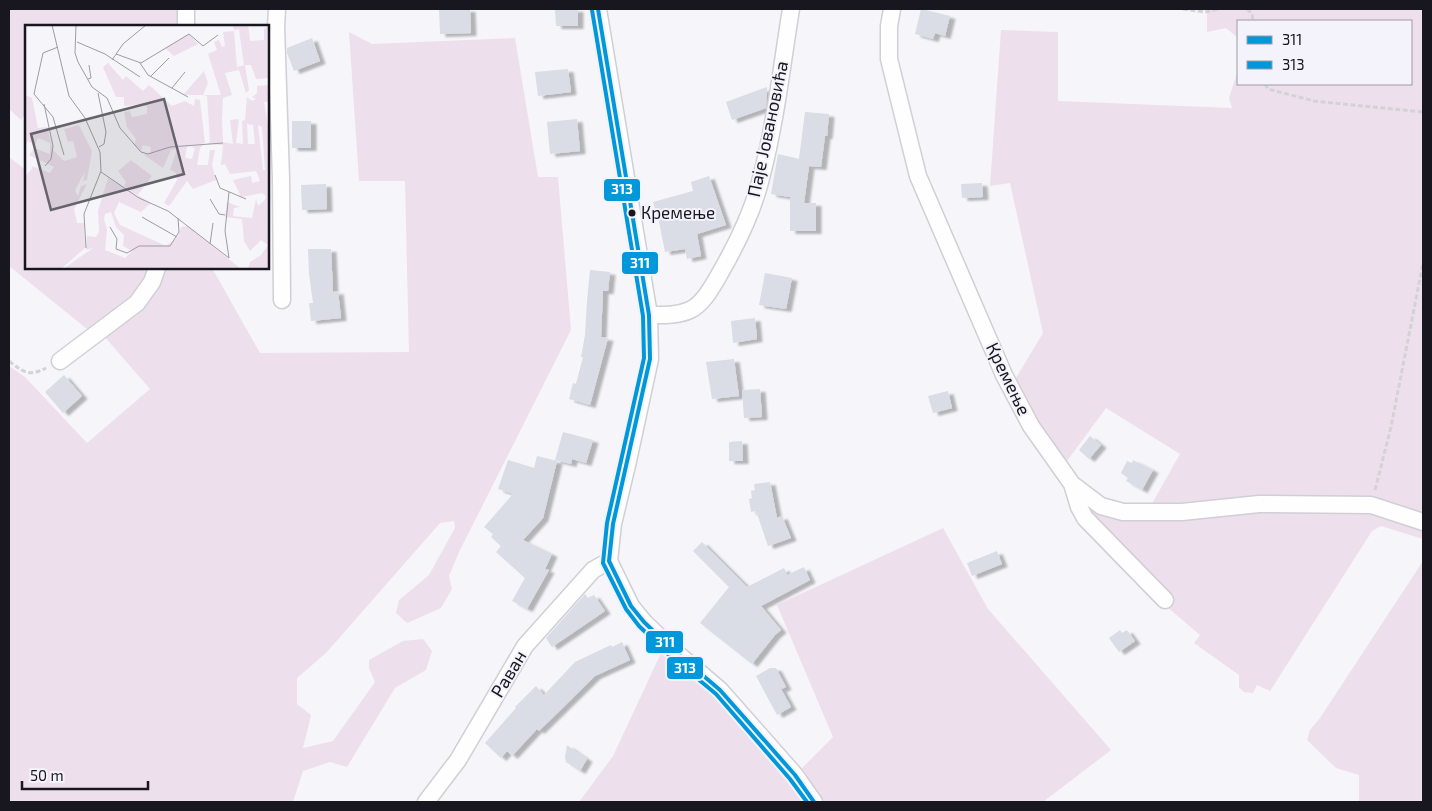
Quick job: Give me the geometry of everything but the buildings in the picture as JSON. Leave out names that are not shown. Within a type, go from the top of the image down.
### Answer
[{"type":"street","points":[[186,9],[186,25]]},
{"type":"street","points":[[277,9],[282,300]]},
{"type":"street","points":[[598,9],[649,315],[650,359],[628,462],[612,524],[609,561],[631,606],[644,622],[720,690],[795,775],[814,802]]},
{"type":"street","name":"Паје Јовановића","points":[[649,315],[673,314],[690,310],[700,302],[709,292],[728,259],[748,217],[762,175],[791,9]]},
{"type":"street","name":"Кремење","points":[[892,9],[889,26],[889,58],[918,176],[1004,375],[1031,426],[1072,484],[1101,506],[1123,512],[1182,512],[1259,504],[1370,505],[1423,522]]},
{"type":"street","points":[[60,360],[137,303],[152,282],[157,269]]},
{"type":"street","name":"Кремење","points":[[1072,484],[1084,518],[1165,600]]},
{"type":"street","name":"Раван","points":[[426,802],[458,760],[525,646],[593,570],[609,561]]},
{"type":"path","points":[[1183,9],[1205,12],[1219,9]]},
{"type":"path","points":[[1247,9],[1252,14],[1253,20]]},
{"type":"path","points":[[1266,85],[1268,89],[1314,100],[1423,112]]},
{"type":"path","points":[[1370,505],[1392,427],[1423,263]]},
{"type":"path","points":[[9,361],[24,372],[37,373],[60,360]]},
{"type":"shaded area","points":[[9,9],[182,9],[182,25],[25,25],[25,114],[21,120],[9,109]]},
{"type":"shaded area","points":[[1207,9],[1423,9],[1423,519],[1370,502],[1149,509],[1180,454],[1106,408],[1064,465],[1013,383],[1043,333],[1010,183],[990,186],[1001,30],[1058,32],[1058,101],[1232,108],[1229,98],[1237,73],[1237,85],[1412,85],[1412,20],[1237,20],[1237,37],[1226,28],[1207,32]]},
{"type":"shaded area","points":[[349,32],[372,44],[515,38],[538,177],[558,177],[571,330],[459,552],[449,576],[452,589],[441,608],[407,623],[396,613],[399,600],[429,575],[455,528],[454,521],[440,523],[326,653],[297,678],[297,704],[311,715],[303,748],[333,741],[375,682],[369,668],[369,660],[403,641],[423,639],[432,651],[426,670],[395,688],[347,767],[330,762],[303,771],[293,802],[9,802],[9,366],[25,377],[87,443],[150,389],[103,335],[161,269],[213,269],[260,353],[409,352],[405,181],[359,181]]},
{"type":"shaded area","points":[[9,157],[25,169],[25,269],[152,269],[134,300],[92,333],[9,266]]},
{"type":"shaded area","points":[[1094,504],[1369,509],[1423,526],[1423,539],[1381,526],[1372,531],[1270,691],[1257,685],[1253,693],[1244,692],[1239,687],[1239,675],[1194,643],[1200,635],[1166,606],[1086,514]]},
{"type":"shaded area","points":[[943,528],[988,609],[1111,750],[1043,802],[825,802],[802,768],[833,737],[777,605]]},
{"type":"shaded area","points":[[1423,561],[1423,802],[1359,802],[1359,775],[1336,768],[1307,740],[1310,730],[1320,718]]},
{"type":"shaded area","points":[[662,651],[720,701],[788,779],[804,802],[579,802],[613,756]]},
{"type":"transit line","name":"311","points":[[598,9],[649,315],[650,359],[613,524],[609,561],[631,606],[644,622],[720,690],[795,775],[814,802]]},
{"type":"transit line","name":"313","points":[[592,10],[643,316],[644,358],[607,523],[603,563],[626,609],[639,626],[668,654],[716,694],[790,779],[807,802]]},
{"type":"place","name":"Кремење","points":[[632,213]]}]
